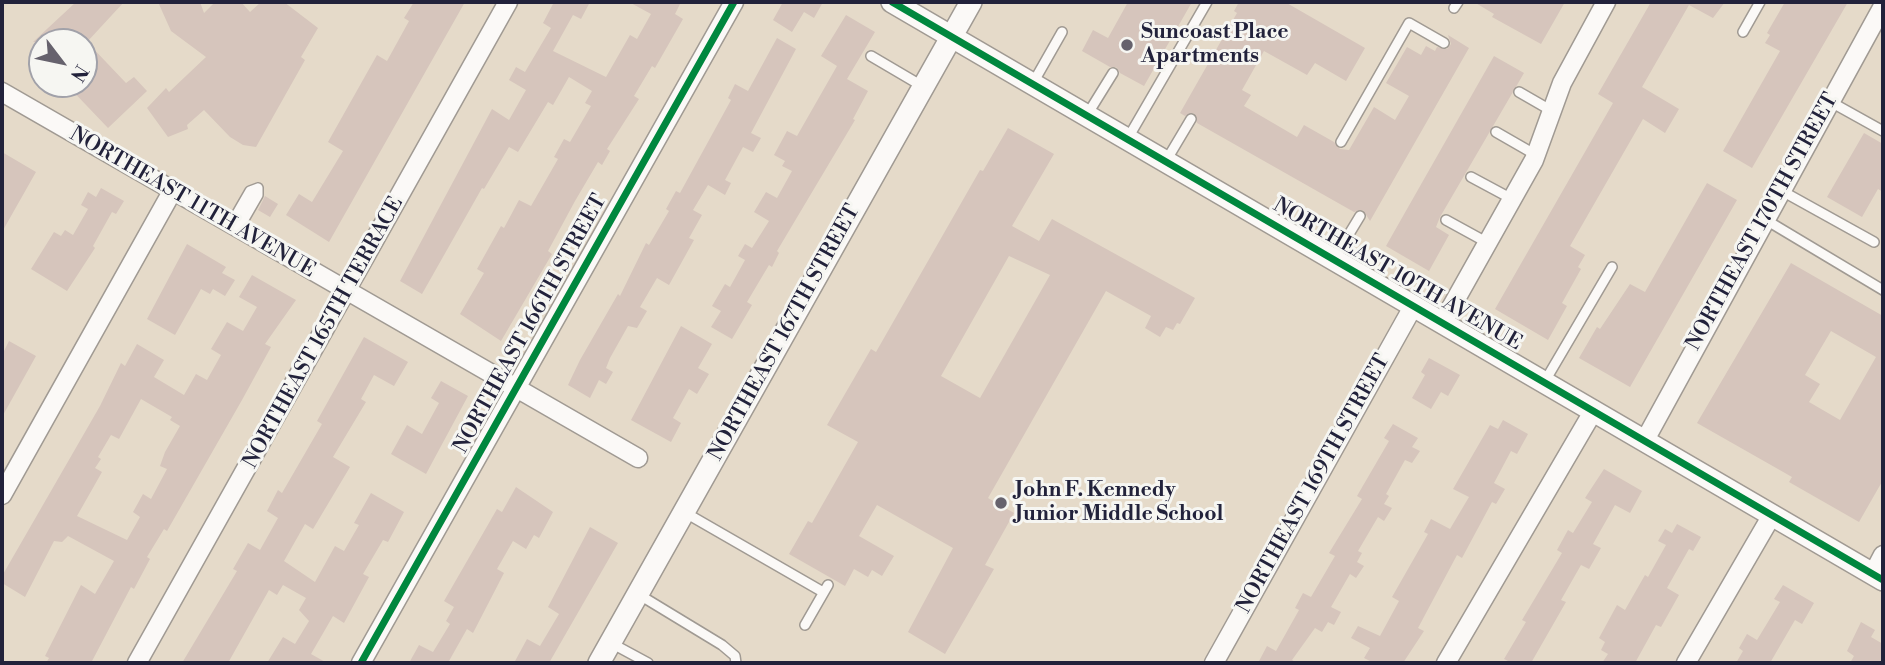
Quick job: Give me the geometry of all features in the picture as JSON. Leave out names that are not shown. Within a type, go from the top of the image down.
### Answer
[{"type":"street","name":"NORTHEAST 165TH TERRACE","points":[[137,663],[508,2]]},
{"type":"street","name":"NORTHEAST 166TH STREET","points":[[360,663],[734,2]]},
{"type":"street","name":"NORTHEAST 10TH AVENUE","points":[[892,2],[1772,515],[1880,570]]},
{"type":"street","name":"NORTHEAST 167TH STREET","points":[[599,663],[971,2]]},
{"type":"street","points":[[1443,322],[1536,155],[1562,83],[1606,2]]},
{"type":"street","name":"NORTHEAST 170TH STREET","points":[[1644,440],[1883,6]]},
{"type":"street","name":"NORTHEAST 11TH AVENUE","points":[[2,92],[347,293],[638,458]]},
{"type":"street","points":[[2,495],[173,190]]},
{"type":"street","name":"NORTHEAST 169TH STREET","points":[[1214,663],[1414,305]]},
{"type":"street","points":[[1446,663],[1594,410]]},
{"type":"street","points":[[1686,663],[1772,515]]},
{"type":"lane","points":[[1128,138],[1207,2]]},
{"type":"lane","points":[[1742,32],[1760,2]]},
{"type":"lane","points":[[1341,142],[1409,23],[1444,43]]},
{"type":"lane","points":[[1032,83],[1062,32]]},
{"type":"lane","points":[[871,56],[924,86]]},
{"type":"lane","points":[[1087,115],[1113,73]]},
{"type":"lane","points":[[1519,92],[1552,111]]},
{"type":"lane","points":[[1829,101],[1883,131]]},
{"type":"lane","points":[[1166,161],[1191,119]]},
{"type":"lane","points":[[1496,132],[1536,155]]},
{"type":"lane","points":[[1471,177],[1512,199]]},
{"type":"lane","points":[[1782,191],[1874,242]]},
{"type":"lane","points":[[1334,259],[1360,216]]},
{"type":"lane","points":[[1446,220],[1488,243]]},
{"type":"lane","points":[[1766,220],[1883,290]]},
{"type":"lane","points":[[1545,381],[1612,267]]},
{"type":"lane","points":[[684,512],[825,589],[805,625]]},
{"type":"lane","points":[[638,594],[722,645],[736,656],[736,663]]},
{"type":"lane","points":[[611,643],[648,663]]},
{"type":"building","points":[[76,2],[124,2],[98,30],[98,28],[48,28]]},
{"type":"building","points":[[158,2],[200,2],[204,13],[215,2],[241,2],[250,12],[261,2],[284,2],[318,28],[301,57],[305,60],[256,147],[243,145],[230,137],[204,110],[187,125],[188,129],[168,137],[147,108],[166,88],[169,92],[206,57],[171,31]]},
{"type":"building","points":[[414,2],[465,2],[329,242],[286,215],[299,194],[312,202],[343,151],[328,142],[377,55],[387,61],[409,21],[404,18]]},
{"type":"building","points":[[548,2],[590,2],[581,19],[573,15],[553,51],[606,77],[630,35],[637,39],[651,14],[629,2],[681,2],[675,14],[683,19],[655,68],[652,66],[634,96],[639,99],[607,149],[610,151],[602,165],[598,162],[575,201],[548,251],[552,254],[501,341],[460,314],[484,273],[477,269],[501,226],[504,228],[519,200],[531,206],[558,159],[554,157],[564,139],[570,142],[591,106],[585,103],[592,91],[569,77],[553,105],[548,102],[518,152],[509,147],[484,189],[482,188],[422,294],[400,281],[492,109],[509,120],[526,90],[509,80],[516,67],[525,72],[551,28],[543,23],[553,4]]},
{"type":"building","points":[[783,2],[823,2],[814,18],[804,12],[792,32],[773,20]]},
{"type":"building","name":"Suncoast Place Apartments","points":[[1128,2],[1192,2],[1144,86],[1120,73],[1116,67],[1110,67],[1082,51],[1093,30],[1108,38]]},
{"type":"building","points":[[1239,2],[1285,2],[1365,48],[1346,81],[1315,63],[1307,75],[1264,51],[1242,90],[1251,95],[1244,106],[1297,137],[1304,125],[1334,142],[1340,149],[1349,150],[1374,107],[1395,120],[1409,96],[1386,83],[1407,47],[1421,55],[1426,46],[1435,51],[1437,47],[1447,49],[1451,44],[1448,35],[1469,48],[1370,221],[1363,210],[1354,212],[1197,123],[1194,113],[1185,116],[1180,113],[1237,13],[1234,11]]},
{"type":"building","points":[[1474,2],[1565,2],[1541,44],[1492,17],[1494,14]]},
{"type":"building","points":[[1651,2],[1725,2],[1713,18],[1689,5],[1642,87],[1679,109],[1665,133],[1643,119],[1570,246],[1585,255],[1578,267],[1581,269],[1562,303],[1567,306],[1548,340],[1495,309],[1613,103],[1598,94]]},
{"type":"building","points":[[1785,2],[1848,2],[1752,168],[1723,151],[1780,51],[1765,43],[1770,35],[1767,33]]},
{"type":"building","points":[[846,15],[875,32],[847,79],[868,91],[853,119],[855,120],[777,251],[779,253],[772,267],[769,265],[747,302],[752,305],[732,339],[711,327],[721,311],[712,306],[725,284],[730,287],[745,260],[738,256],[745,244],[752,248],[769,221],[754,212],[766,192],[777,198],[792,171],[782,166],[785,161],[774,155],[787,131],[797,136],[837,66],[821,56]]},
{"type":"building","points":[[777,38],[796,49],[751,133],[761,138],[753,152],[743,147],[725,180],[731,183],[725,195],[708,185],[693,210],[702,215],[689,238],[694,240],[669,285],[657,278],[640,307],[647,311],[637,328],[628,326],[610,358],[606,368],[613,372],[606,384],[599,380],[590,398],[568,385],[580,360],[618,294],[620,296],[646,243],[649,245],[669,211],[666,209],[676,191],[680,193],[731,100],[728,98],[735,84],[748,91]]},
{"type":"building","points":[[98,54],[126,83],[134,77],[147,91],[108,128],[79,98],[98,98]]},
{"type":"building","points":[[1494,56],[1524,73],[1440,217],[1436,227],[1449,235],[1429,271],[1386,246]]},
{"type":"building","points":[[1008,128],[1054,154],[1012,226],[1039,241],[1052,219],[1195,298],[1180,324],[1177,323],[1173,330],[1166,327],[1160,337],[1145,328],[1151,316],[1106,291],[988,498],[1014,513],[985,565],[994,569],[945,654],[908,632],[953,548],[877,505],[859,536],[894,556],[882,576],[872,570],[868,577],[854,569],[845,586],[789,554],[808,521],[812,523],[858,442],[827,425],[871,349],[876,352],[980,170],[983,171]],"holes":[[[1009,256],[1050,275],[980,398],[941,376]]]},
{"type":"building","points":[[1864,133],[1883,144],[1883,192],[1878,189],[1862,217],[1827,197]]},
{"type":"building","points":[[2,152],[36,172],[2,232]]},
{"type":"building","points":[[1707,183],[1737,200],[1630,387],[1579,358],[1597,327],[1600,329],[1630,284],[1645,292]]},
{"type":"building","points":[[101,188],[124,201],[116,214],[112,212],[93,246],[95,248],[67,291],[31,269],[54,232],[61,236],[65,230],[73,235],[88,209],[81,205],[88,192],[96,197]]},
{"type":"building","points":[[265,196],[278,204],[270,217],[258,210]]},
{"type":"building","points":[[187,244],[226,267],[222,273],[235,280],[225,296],[213,289],[210,294],[201,289],[175,335],[147,319]]},
{"type":"building","points":[[1791,263],[1883,316],[1883,480],[1859,522],[1789,482],[1792,477],[1697,423]],"holes":[[[1831,331],[1876,357],[1840,420],[1809,402],[1820,384],[1805,375]]]},
{"type":"building","points":[[252,275],[296,300],[265,344],[271,347],[167,531],[164,529],[147,557],[150,559],[134,589],[131,587],[91,663],[46,663],[49,658],[45,656],[81,585],[95,594],[114,561],[68,536],[62,542],[54,541],[25,597],[2,583],[2,576],[100,406],[121,363],[125,366],[137,344],[164,360],[154,377],[184,395],[196,374],[207,380],[221,355],[211,349],[227,322],[243,331],[257,307],[239,297]],"holes":[[[141,399],[172,417],[170,420],[180,426],[160,466],[167,469],[151,499],[143,494],[133,512],[140,517],[127,540],[77,516],[102,472],[95,468],[101,459],[98,457],[111,435],[119,439]]]},
{"type":"building","points":[[681,326],[712,344],[698,368],[709,374],[697,394],[689,389],[673,418],[681,423],[671,442],[631,420]]},
{"type":"building","points":[[364,337],[408,362],[394,386],[374,375],[361,399],[366,402],[333,457],[350,467],[313,529],[305,524],[284,561],[315,582],[335,546],[344,551],[359,525],[354,523],[371,493],[404,512],[388,542],[383,540],[363,574],[369,577],[344,623],[333,616],[311,654],[327,663],[267,663],[283,637],[295,644],[309,621],[299,610],[306,598],[283,585],[277,595],[269,590],[228,663],[182,663],[237,571],[233,569],[248,543],[260,550],[278,518],[267,511],[278,490],[282,493],[322,424],[317,421]]},
{"type":"building","points":[[9,341],[36,356],[2,417],[2,355]]},
{"type":"building","points":[[1429,358],[1460,375],[1448,396],[1441,392],[1431,409],[1412,398],[1425,375],[1421,372]]},
{"type":"building","points":[[441,381],[468,396],[426,474],[391,454],[407,425],[422,434],[439,403],[431,398]]},
{"type":"building","points":[[1503,420],[1528,434],[1517,454],[1511,451],[1494,483],[1505,489],[1496,504],[1492,502],[1462,558],[1457,555],[1418,628],[1424,631],[1403,663],[1374,663],[1364,658],[1370,648],[1351,638],[1358,626],[1380,636],[1399,601],[1392,597],[1428,534],[1424,532],[1431,519],[1450,529],[1469,497],[1453,489],[1490,425],[1498,429]]},
{"type":"building","points":[[1393,424],[1418,438],[1412,447],[1420,451],[1412,463],[1405,460],[1386,494],[1389,496],[1384,504],[1392,508],[1384,521],[1378,517],[1358,551],[1362,553],[1357,562],[1364,566],[1356,578],[1350,574],[1331,607],[1341,612],[1334,625],[1328,622],[1322,632],[1315,628],[1292,660],[1297,663],[1258,663],[1267,646],[1276,651],[1299,610],[1295,608],[1303,593],[1311,597],[1335,556],[1329,553],[1362,499],[1357,496],[1389,441],[1384,438]]},
{"type":"building","points":[[1604,469],[1642,491],[1630,513],[1615,505],[1593,544],[1601,548],[1589,569],[1581,565],[1561,600],[1566,602],[1531,663],[1512,663],[1504,659],[1526,622],[1522,620],[1562,553],[1557,550],[1568,530],[1573,533],[1592,502],[1585,498]]},
{"type":"building","points":[[516,487],[553,512],[539,538],[534,535],[526,549],[513,541],[497,569],[504,573],[473,633],[467,629],[449,661],[453,663],[409,663],[419,645],[433,652],[450,624],[446,621],[454,607],[444,601],[497,509],[502,512]]},
{"type":"building","points":[[1677,524],[1701,537],[1693,551],[1689,549],[1667,588],[1679,595],[1661,627],[1656,625],[1635,663],[1602,663],[1608,654],[1601,650],[1605,642],[1599,638],[1617,605],[1625,610],[1645,575],[1648,577],[1666,545],[1658,541],[1665,529],[1672,533]]},
{"type":"building","points":[[590,527],[618,543],[549,663],[514,663],[527,639],[540,646],[559,614],[548,607]]},
{"type":"building","points":[[1783,585],[1814,603],[1802,624],[1795,620],[1770,663],[1736,663],[1743,651],[1739,648],[1747,634],[1757,640],[1780,602],[1774,599]]},
{"type":"building","points":[[1861,622],[1875,630],[1871,637],[1883,644],[1883,663],[1850,663],[1854,656],[1847,651]]},
{"type":"cycle path","points":[[361,663],[734,2]]},
{"type":"cycle path","points":[[892,2],[1883,580]]},
{"type":"place","name":"Suncoast Place Apartments","points":[[1127,45]]},
{"type":"place","name":"John F. Kennedy Junior Middle School","points":[[1001,503]]}]
